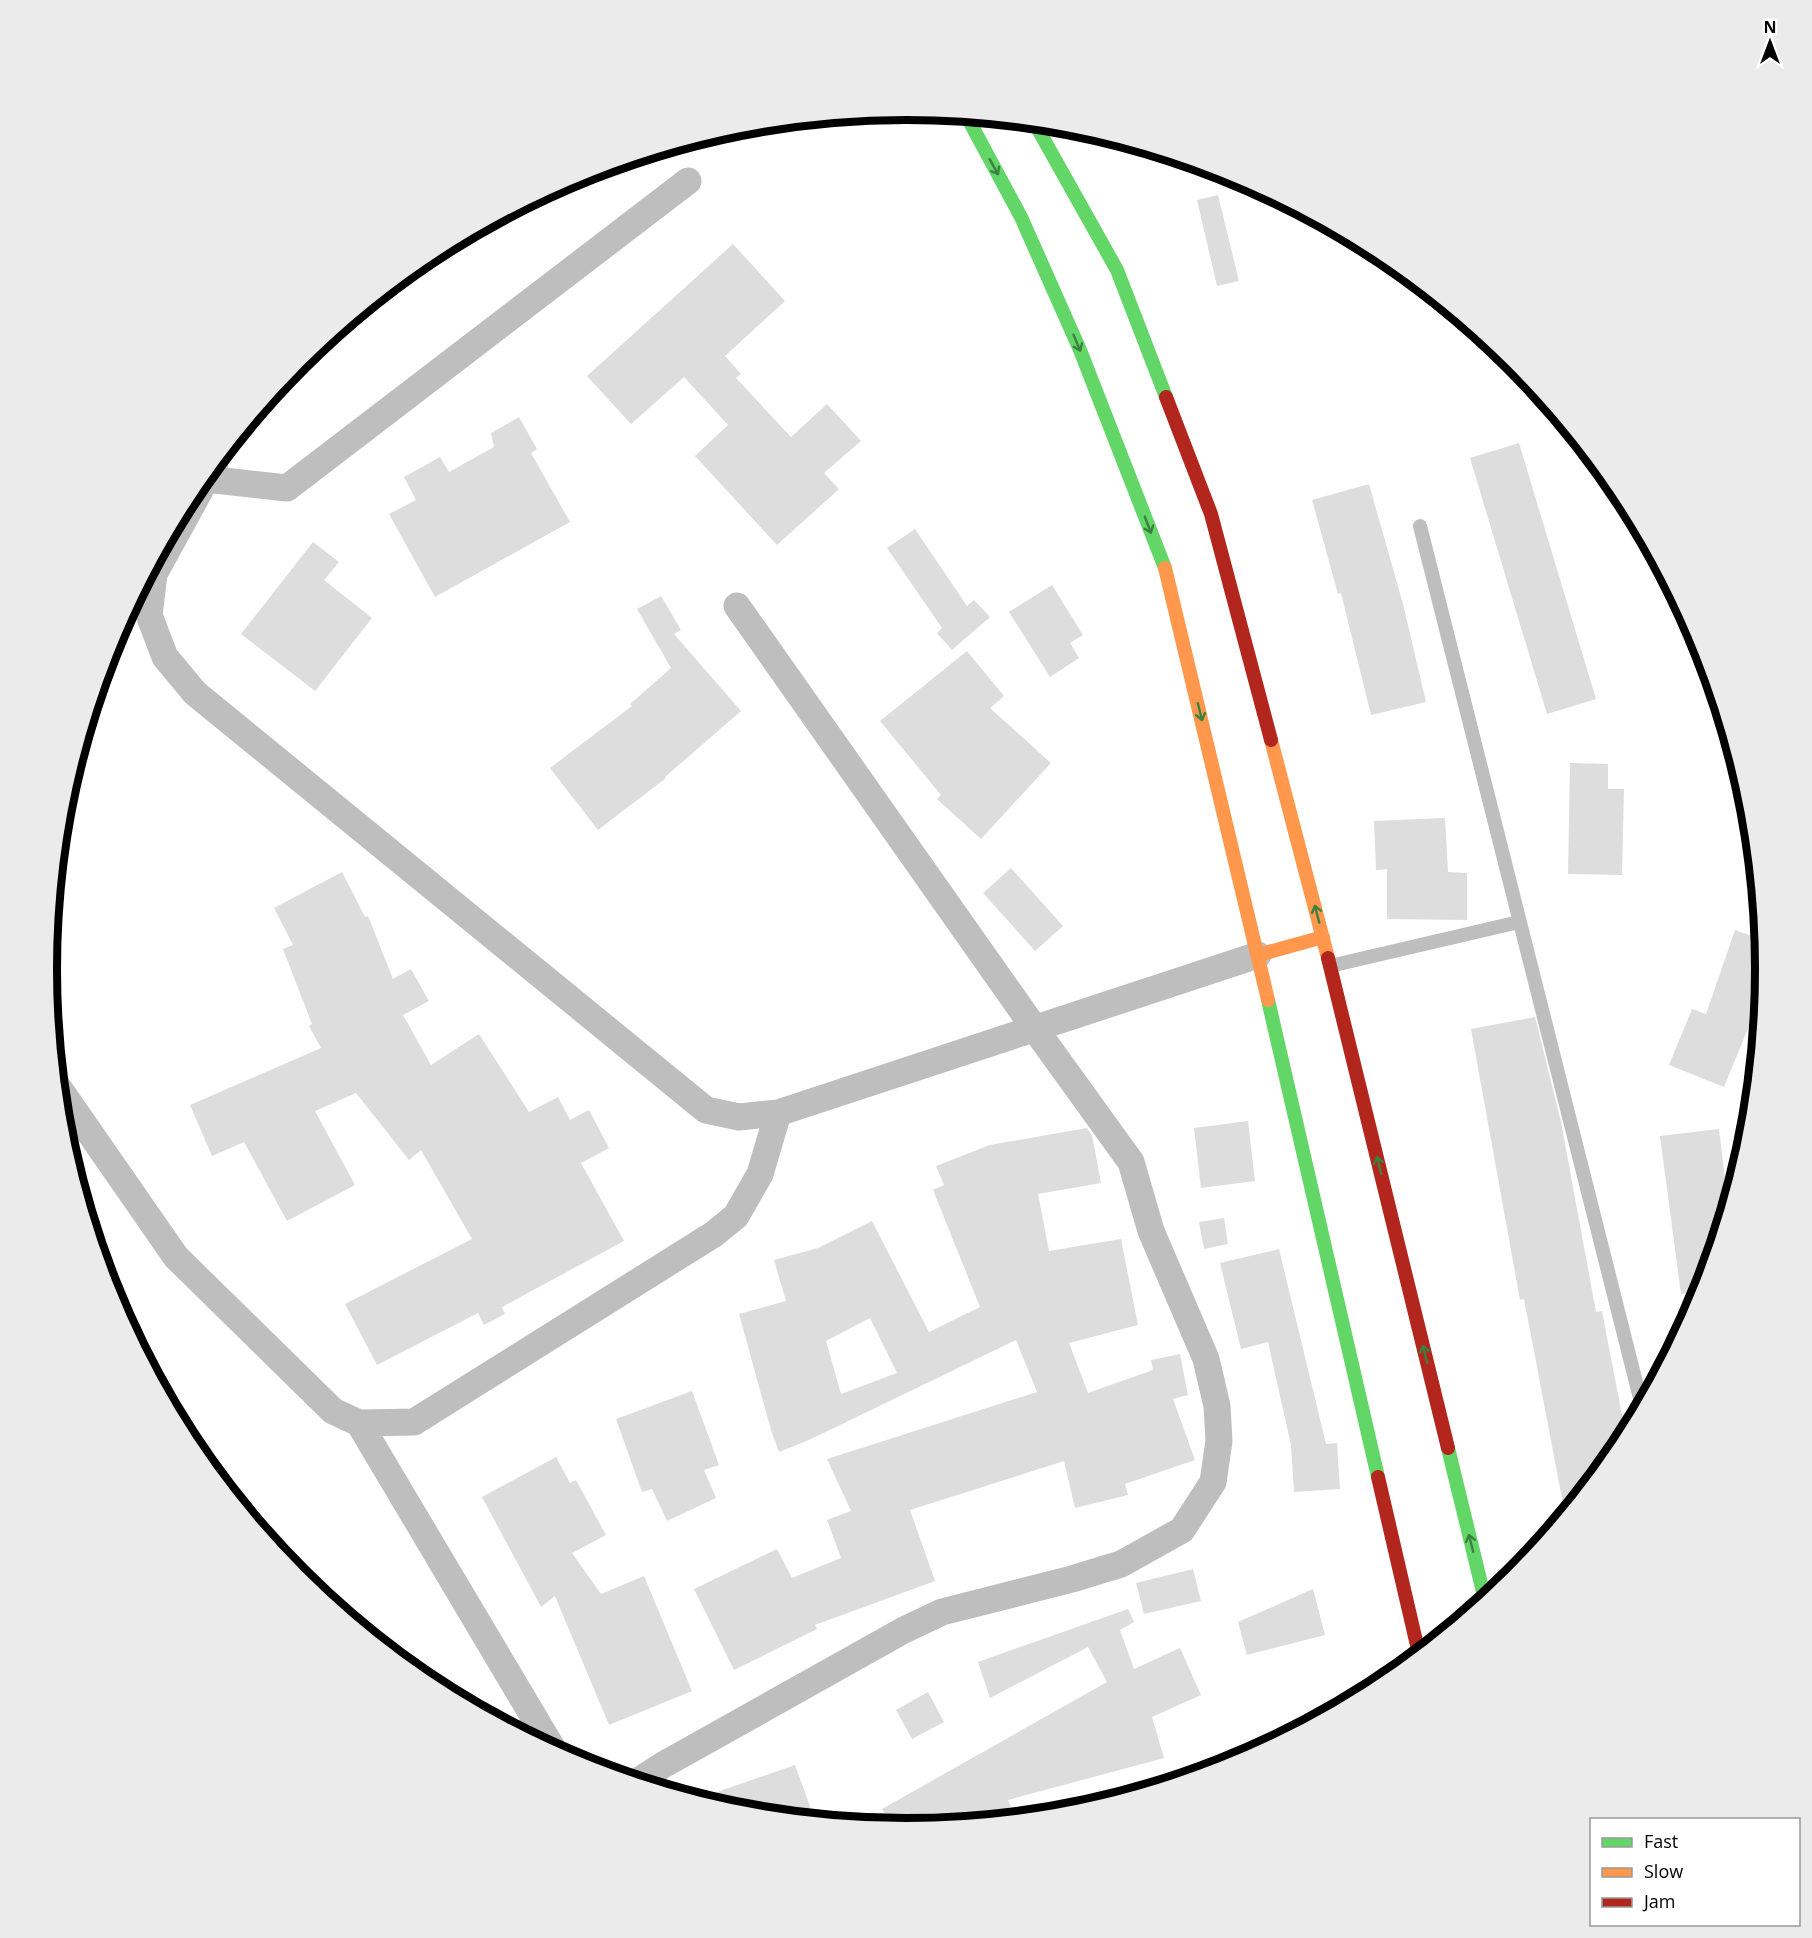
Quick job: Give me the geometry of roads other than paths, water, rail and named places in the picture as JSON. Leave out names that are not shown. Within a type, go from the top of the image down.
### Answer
[{"type":"street","points":[[970,123],[1021,217],[1071,330],[1165,569],[1258,955],[1417,1647]]},
{"type":"street","points":[[1039,131],[1117,270],[1211,514],[1323,937],[1483,1591]]},
{"type":"street","points":[[217,472],[287,488],[688,181]]},
{"type":"street","points":[[154,577],[149,615],[165,657],[195,693],[706,1110],[739,1117],[778,1113],[1258,955],[1323,937]]},
{"type":"street","points":[[645,1777],[904,1630],[942,1612],[1121,1564],[1182,1530],[1213,1482],[1219,1441],[1217,1406],[1206,1359],[1151,1231],[1131,1162],[736,606]]},
{"type":"street","points":[[67,1100],[176,1257],[333,1411],[358,1423],[414,1422],[714,1234],[736,1216],[753,1189],[760,1174],[778,1113]]},
{"type":"street","points":[[358,1423],[546,1737]]},
{"type":"lane","points":[[1420,526],[1640,1396]]},
{"type":"lane","points":[[1330,966],[1519,922]]}]
